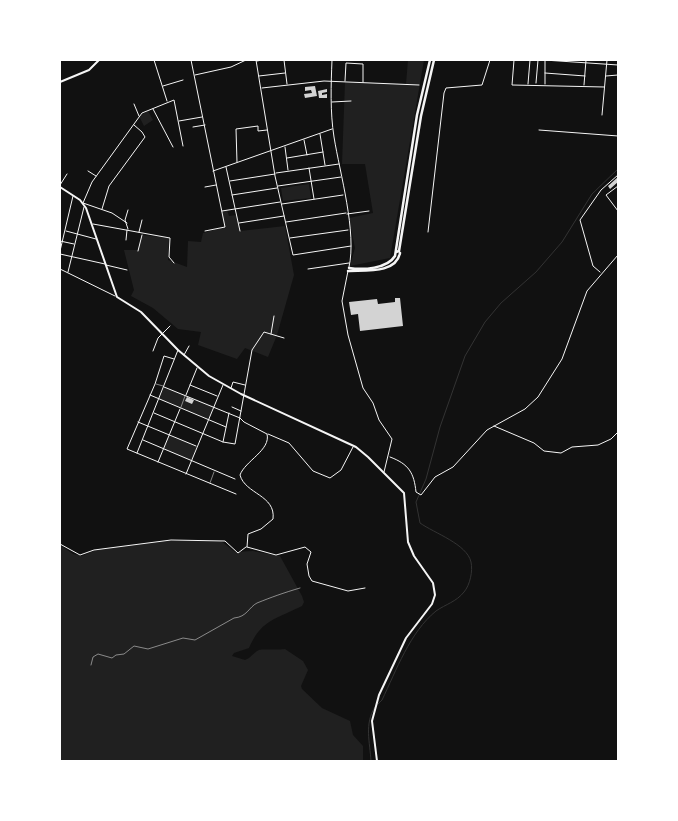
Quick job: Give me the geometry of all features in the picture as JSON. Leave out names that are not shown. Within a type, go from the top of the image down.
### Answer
[{"type":"main road","points":[[60,81],[89,70],[99,60]]},
{"type":"main road","points":[[396,251],[399,252],[432,60]]},
{"type":"main road","points":[[348,269],[384,266],[392,260],[396,251],[417,115],[432,60]]},
{"type":"main road","points":[[60,186],[84,204],[116,296],[141,312],[197,368],[243,396],[353,446],[384,472],[404,493],[408,542],[419,564],[430,578],[435,592],[432,604],[406,638],[378,701],[372,726],[377,761]]},
{"type":"main road","points":[[348,269],[391,266],[399,258],[401,241]]},
{"type":"street","points":[[154,60],[167,102]]},
{"type":"street","points":[[191,60],[206,125],[212,171],[225,227],[205,232]]},
{"type":"street","points":[[195,75],[231,67],[246,60]]},
{"type":"street","points":[[262,60],[256,60],[275,173],[293,255],[352,246]]},
{"type":"street","points":[[284,60],[287,85]]},
{"type":"street","points":[[332,60],[330,81],[333,129],[352,246],[342,302],[363,388],[373,403],[379,420],[392,437],[389,457],[384,472]]},
{"type":"street","points":[[463,60],[478,60]]},
{"type":"street","points":[[428,232],[446,88],[482,85],[490,60]]},
{"type":"street","points":[[514,60],[512,85],[604,86]]},
{"type":"street","points":[[528,84],[530,60]]},
{"type":"street","points":[[536,84],[538,60]]},
{"type":"street","points":[[545,85],[545,60],[586,61],[618,65]]},
{"type":"street","points":[[602,115],[607,60]]},
{"type":"street","points":[[584,86],[586,61]]},
{"type":"street","points":[[345,82],[346,63],[364,64],[363,83]]},
{"type":"street","points":[[259,76],[285,72]]},
{"type":"street","points":[[545,73],[585,76]]},
{"type":"street","points":[[605,76],[618,76]]},
{"type":"street","points":[[162,87],[183,80]]},
{"type":"street","points":[[261,88],[330,81],[419,85]]},
{"type":"street","points":[[68,272],[84,204],[96,176],[139,116],[152,108],[174,100],[183,146]]},
{"type":"street","points":[[331,102],[351,101]]},
{"type":"street","points":[[134,104],[139,116]]},
{"type":"street","points":[[152,108],[173,147]]},
{"type":"street","points":[[178,121],[204,117]]},
{"type":"street","points":[[102,209],[109,186],[145,137],[134,125]]},
{"type":"street","points":[[194,127],[206,125]]},
{"type":"street","points":[[237,163],[236,129],[258,126],[258,131],[268,130]]},
{"type":"street","points":[[212,171],[333,129]]},
{"type":"street","points":[[539,130],[618,136]]},
{"type":"street","points":[[320,133],[325,166]]},
{"type":"street","points":[[304,139],[307,155]]},
{"type":"street","points":[[285,146],[288,171]]},
{"type":"street","points":[[286,158],[323,152]]},
{"type":"street","points":[[230,181],[340,164]]},
{"type":"street","points":[[226,166],[240,231]]},
{"type":"street","points":[[309,168],[314,200]]},
{"type":"street","points":[[88,171],[96,176]]},
{"type":"street","points":[[60,192],[60,186],[67,174]]},
{"type":"street","points":[[602,273],[592,266],[580,220],[602,190],[618,175]]},
{"type":"street","points":[[232,196],[342,177]]},
{"type":"street","points":[[205,187],[216,185]]},
{"type":"street","points":[[618,186],[606,195],[618,211]]},
{"type":"street","points":[[282,205],[344,195]]},
{"type":"street","points":[[73,196],[60,253],[127,270]]},
{"type":"street","points":[[221,211],[281,202]]},
{"type":"street","points":[[84,204],[102,209],[127,224]]},
{"type":"street","points":[[126,240],[128,230],[125,220],[128,210]]},
{"type":"street","points":[[286,222],[369,210]]},
{"type":"street","points":[[83,212],[89,215]]},
{"type":"street","points":[[238,223],[284,216]]},
{"type":"street","points":[[139,233],[142,220]]},
{"type":"street","points":[[92,224],[170,238],[169,257],[174,263]]},
{"type":"street","points":[[290,238],[350,229]]},
{"type":"street","points":[[65,231],[97,239]]},
{"type":"street","points":[[138,250],[142,234]]},
{"type":"street","points":[[61,242],[75,244]]},
{"type":"street","points":[[389,457],[410,468],[417,494],[421,496],[435,477],[453,467],[494,426],[525,409],[538,396],[562,359],[587,291],[618,255]]},
{"type":"street","points":[[308,269],[350,263]]},
{"type":"street","points":[[60,269],[116,296]]},
{"type":"street","points":[[270,334],[274,316]]},
{"type":"street","points":[[153,350],[161,334],[170,326]]},
{"type":"street","points":[[154,413],[202,434],[223,442],[235,444],[254,345],[261,334],[270,334],[284,338]]},
{"type":"street","points":[[183,355],[189,346]]},
{"type":"street","points":[[137,454],[178,350]]},
{"type":"street","points":[[174,359],[164,356],[155,384],[126,449],[236,494]]},
{"type":"street","points":[[158,462],[197,368]]},
{"type":"street","points":[[230,389],[233,382],[245,385]]},
{"type":"street","points":[[155,384],[214,406],[240,418],[267,434],[289,443],[313,471],[330,478],[341,470],[353,446]]},
{"type":"street","points":[[186,474],[223,384]]},
{"type":"street","points":[[190,385],[218,396]]},
{"type":"street","points":[[150,395],[226,427]]},
{"type":"street","points":[[232,407],[241,411]]},
{"type":"street","points":[[223,442],[229,413]]},
{"type":"street","points":[[137,422],[197,446]]},
{"type":"street","points":[[494,426],[534,442],[544,451],[561,453],[579,445],[598,445],[611,439],[618,432]]},
{"type":"street","points":[[247,547],[248,534],[261,529],[273,519],[272,508],[268,502],[243,481],[240,475],[244,467],[264,446],[268,438],[267,434]]},
{"type":"street","points":[[142,440],[235,479]]},
{"type":"street","points":[[209,484],[215,470]]},
{"type":"street","points":[[60,544],[80,555],[94,550],[152,541],[224,541],[238,553],[247,547],[276,555],[305,547],[310,552],[307,564],[308,576],[312,581],[348,591],[365,588]]},
{"type":"path","points":[[92,665],[98,654],[112,658],[116,655],[124,654],[134,646],[148,649],[183,638],[195,640],[234,618],[241,617],[257,603],[274,598],[279,593],[300,588]]},
{"type":"shaded area","points":[[408,60],[424,60],[390,258],[350,266],[355,248],[349,218],[373,213],[365,164],[342,164],[345,82],[406,84]]},
{"type":"shaded area","points":[[148,111],[153,120],[144,126],[139,116]]},
{"type":"shaded area","points":[[309,184],[311,198],[283,201],[281,188]]},
{"type":"shaded area","points":[[227,210],[229,216],[237,215],[240,231],[285,226],[294,275],[277,335],[268,357],[245,348],[237,359],[198,345],[201,332],[178,329],[153,308],[131,296],[134,290],[124,250],[138,250],[142,235],[169,238],[168,260],[187,267],[188,241],[201,242],[203,233],[224,227],[221,211]]},
{"type":"shaded area","points":[[164,387],[214,406],[208,419],[159,399]]},
{"type":"shaded area","points":[[169,435],[197,446],[191,461],[163,449]]},
{"type":"shaded area","points":[[166,541],[221,541],[235,552],[253,551],[280,556],[304,602],[302,606],[270,621],[259,631],[249,648],[234,653],[232,656],[245,660],[259,650],[285,649],[303,661],[308,670],[301,686],[302,689],[322,708],[350,721],[353,735],[363,746],[363,761],[60,761],[60,545],[73,554],[82,556],[96,550]]},
{"type":"building","points":[[315,86],[317,96],[305,98],[304,94],[312,93],[311,90],[305,91],[305,87]]},
{"type":"building","points":[[327,89],[327,92],[322,93],[322,95],[327,94],[327,98],[319,98],[318,91]]},
{"type":"building","points":[[618,177],[618,182],[610,189],[608,186]]},
{"type":"building","points":[[395,298],[400,298],[403,326],[360,331],[358,314],[351,315],[349,302],[377,299],[378,304],[395,302]]},
{"type":"building","points":[[187,397],[194,400],[192,404],[185,401]]},
{"type":"waterway","points":[[378,704],[382,700],[404,652],[419,630],[436,611],[454,601],[468,586],[472,570],[468,556],[457,544],[420,523],[416,502],[426,479],[440,427],[465,356],[485,322],[501,303],[536,272],[562,242],[592,194],[618,169]]},
{"type":"waterway","points":[[371,761],[369,727],[375,707]]}]
